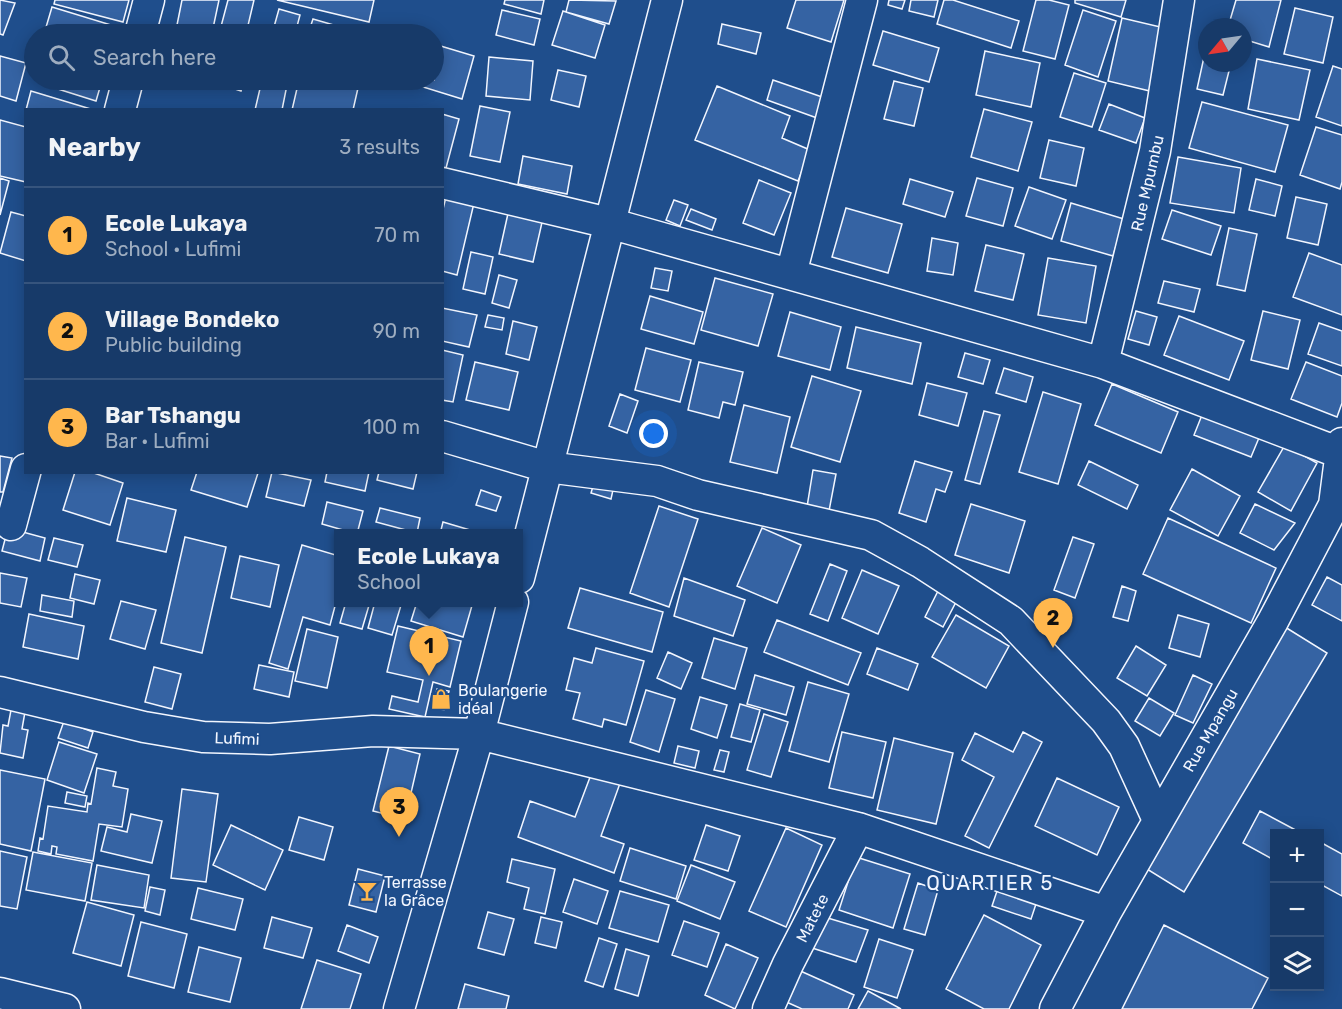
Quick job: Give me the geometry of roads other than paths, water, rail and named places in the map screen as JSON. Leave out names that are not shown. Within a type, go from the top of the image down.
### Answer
[{"type":"street","points":[[143,24],[149,0]]},
{"type":"street","points":[[523,562],[667,0]]},
{"type":"street","points":[[791,274],[862,0]]},
{"type":"street","name":"Rue Mpumbu","points":[[1103,363],[1155,151],[1179,0]]},
{"type":"street","points":[[444,183],[609,223],[1103,363],[1341,448]]},
{"type":"street","points":[[444,437],[547,467],[657,481],[698,495],[871,535],[920,562],[1011,621],[1106,720],[1124,746],[1158,819]]},
{"type":"street","name":"Rue Mpangu","points":[[1055,1009],[1158,819],[1338,509],[1341,448]]},
{"type":"street","points":[[11,525],[25,474]]},
{"type":"street","points":[[399,1009],[479,734],[512,607]]},
{"type":"street","name":"Lufimi","points":[[0,692],[144,727],[203,736],[270,739],[373,731],[479,734],[858,828],[1106,912]]},
{"type":"street","name":"Matete","points":[[768,1009],[788,964],[858,828]]},
{"type":"street","points":[[0,993],[65,1009]]},
{"type":"place","name":"Village Bondeko","points":[[1053,648]]},
{"type":"place","name":"Ecole Lukaya","points":[[429,676]]},
{"type":"place","name":"Boulangerie idéal","points":[[441,699]]},
{"type":"place","name":"Bar Tshangu","points":[[399,837]]},
{"type":"place","name":"Terrasse la Grâce","points":[[367,891]]},
{"type":"district","name":"QUARTIER 5","points":[[990,883]]}]
